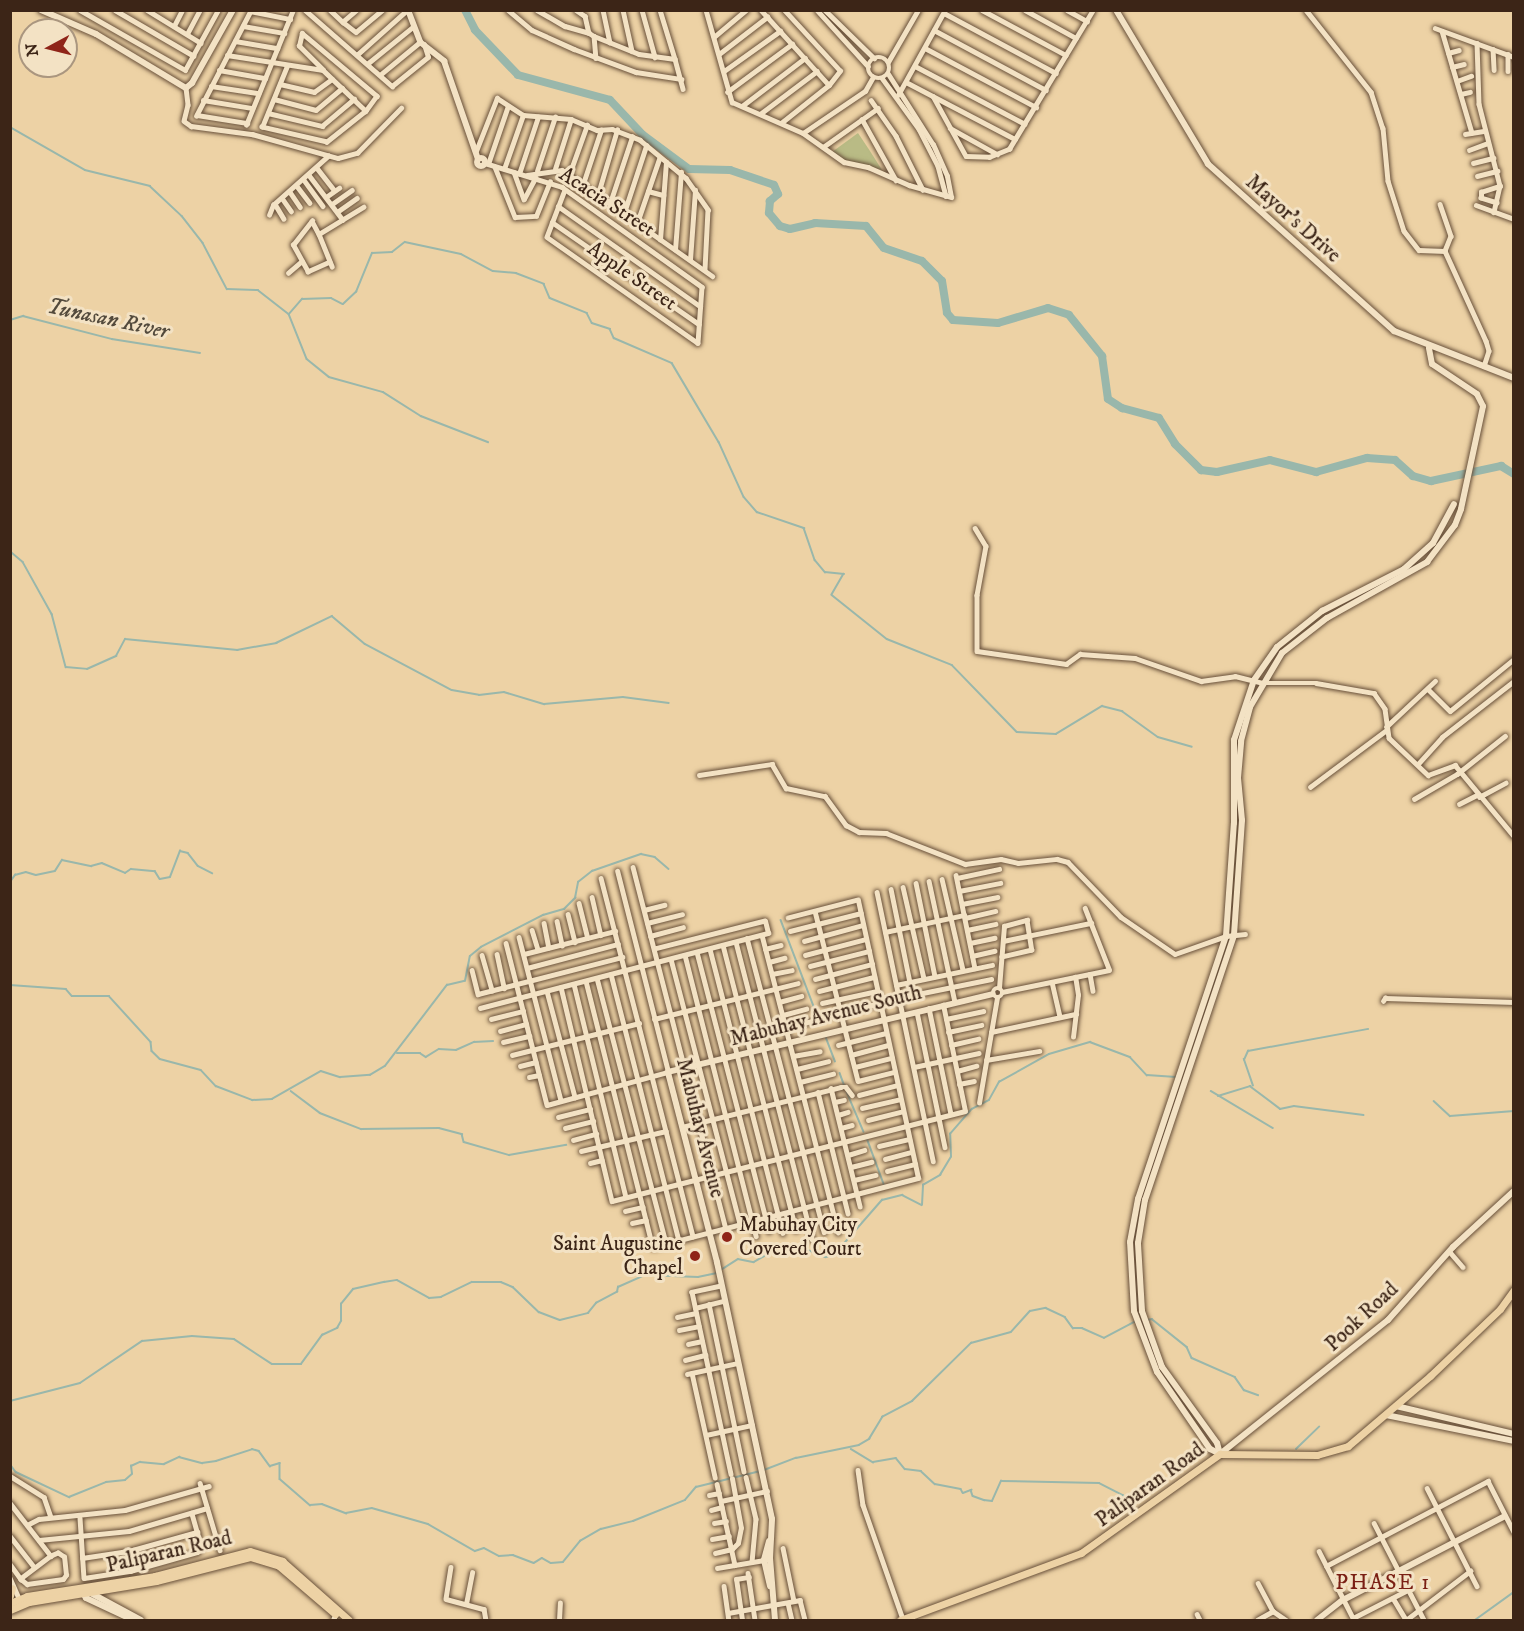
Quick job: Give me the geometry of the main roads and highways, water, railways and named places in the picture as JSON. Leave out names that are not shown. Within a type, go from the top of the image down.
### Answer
[{"type":"main road","name":"Paliparan Road","points":[[902,1620],[1081,1553],[1220,1454],[1333,1452],[1353,1442],[1396,1406],[1500,1309],[1514,1290]]},
{"type":"main road","name":"Paliparan Road","points":[[84,1591],[155,1576],[238,1552],[262,1552],[282,1561],[349,1620]]},
{"type":"main road","name":"Paliparan Road","points":[[10,1610],[16,1600],[156,1581],[250,1557],[279,1566],[334,1618],[342,1620]]},
{"type":"main road","points":[[11,1587],[16,1600]]},
{"type":"waterway","points":[[465,10],[475,30],[518,75],[610,100],[643,135],[689,169],[730,170],[774,185],[778,194],[770,201],[769,213],[780,226],[790,229],[815,223],[866,226],[884,248],[922,261],[942,281],[947,313],[953,320],[998,323],[1048,308],[1069,315],[1102,356],[1108,399],[1122,408],[1159,418],[1175,444],[1201,470],[1217,472],[1270,460],[1316,472],[1367,458],[1395,460],[1413,476],[1431,481],[1501,466],[1514,474]]},
{"type":"waterway","points":[[10,127],[85,170],[150,186],[182,216],[203,243],[227,289],[258,290],[289,314],[307,359],[329,377],[383,392],[421,416],[488,442]]},
{"type":"waterway","points":[[289,314],[302,299],[331,298],[343,304],[356,292],[372,253],[392,252],[405,242],[461,254],[493,271],[516,273],[544,284],[550,298],[587,313],[592,323],[610,329],[614,338],[672,363],[719,442],[744,497],[757,512],[804,528],[815,560],[825,572],[844,574],[832,595],[887,639],[952,665],[1017,732],[1056,734],[1102,706],[1122,711],[1158,737],[1192,747]]},
{"type":"waterway","name":"Tunasan River","points":[[10,320],[23,316],[112,339],[200,353]]},
{"type":"waterway","points":[[10,551],[23,562],[52,614],[66,667],[87,669],[116,656],[125,639],[237,650],[276,643],[332,616],[365,644],[452,690],[479,695],[504,692],[544,704],[623,697],[669,703]]},
{"type":"waterway","points":[[10,882],[15,875],[26,872],[36,875],[55,871],[62,860],[91,866],[102,863],[125,873],[131,869],[155,871],[160,879],[170,877],[180,851],[188,853],[198,866],[212,873]]},
{"type":"waterway","points":[[10,985],[66,989],[72,996],[109,996],[151,1042],[152,1051],[160,1059],[201,1070],[216,1086],[252,1100],[272,1099],[321,1071],[340,1077],[370,1075],[385,1066],[447,985],[465,981],[470,956],[481,947],[543,915],[564,909],[575,898],[578,882],[592,871],[641,854],[655,857],[669,869]]},
{"type":"waterway","points":[[781,920],[821,1025]]},
{"type":"waterway","points":[[1253,1086],[1244,1060],[1248,1051],[1368,1029]]},
{"type":"waterway","points":[[826,1037],[835,1061]]},
{"type":"waterway","points":[[397,1053],[420,1053],[426,1057],[439,1049],[456,1050],[474,1042],[493,1041]]},
{"type":"waterway","points":[[721,1270],[738,1259],[754,1262],[783,1245],[793,1244],[826,1257],[834,1255],[882,1200],[902,1195],[922,1205],[923,1185],[940,1175],[951,1157],[950,1134],[972,1109],[989,1100],[999,1082],[1049,1054],[1090,1042],[1130,1057],[1147,1075],[1176,1077]]},
{"type":"waterway","points":[[840,1073],[844,1084]]},
{"type":"waterway","points":[[1218,1096],[1250,1086],[1280,1109],[1294,1106],[1363,1115]]},
{"type":"waterway","points":[[291,1091],[320,1113],[361,1129],[439,1128],[462,1134],[464,1142],[509,1155],[566,1145]]},
{"type":"waterway","points":[[1211,1091],[1273,1128]]},
{"type":"waterway","points":[[847,1092],[864,1132]]},
{"type":"waterway","points":[[1434,1101],[1450,1116],[1514,1111]]},
{"type":"waterway","points":[[867,1138],[884,1184]]},
{"type":"waterway","points":[[10,1401],[80,1383],[142,1341],[192,1336],[234,1339],[272,1364],[301,1364],[322,1335],[337,1328],[341,1321],[341,1304],[353,1289],[384,1282],[397,1280],[429,1298],[441,1297],[472,1282],[501,1282],[513,1287],[539,1312],[560,1320],[588,1313],[596,1303],[617,1292],[618,1287],[645,1275],[698,1277],[717,1273]]},
{"type":"waterway","points":[[764,1470],[796,1458],[859,1445],[869,1439],[882,1417],[912,1401],[971,1343],[1011,1332],[1030,1311],[1046,1308],[1065,1317],[1073,1328],[1082,1328],[1104,1338],[1136,1321]]},
{"type":"waterway","points":[[1147,1320],[1152,1319],[1187,1347],[1192,1358],[1235,1377],[1244,1390],[1258,1395]]},
{"type":"waterway","points":[[1296,1449],[1319,1427]]},
{"type":"waterway","points":[[10,1464],[16,1472],[69,1497],[106,1482],[125,1480],[132,1474],[131,1466],[140,1462],[164,1464],[179,1457],[202,1463],[216,1461],[252,1449],[259,1451],[270,1466],[280,1463],[280,1479],[310,1505],[322,1504],[346,1513],[372,1508],[428,1524],[475,1551],[484,1548],[499,1556],[513,1555],[534,1563],[542,1558],[551,1563],[563,1562],[580,1541],[601,1529],[633,1521],[685,1500],[696,1487],[760,1471]]},
{"type":"waterway","points":[[851,1449],[873,1462],[896,1458],[905,1469],[921,1471],[935,1484],[961,1489],[963,1493],[971,1490],[973,1496],[984,1500],[992,1501],[1001,1481],[1099,1483],[1123,1495],[1135,1510]]},
{"type":"waterway","points":[[1475,1620],[1514,1592]]},
{"type":"place","name":"Mabuhay City Covered Court","points":[[727,1237]]},
{"type":"place","name":"Saint Augustine Chapel","points":[[695,1256]]},
{"type":"district","name":"PHASE 1","points":[[1383,1583]]}]
